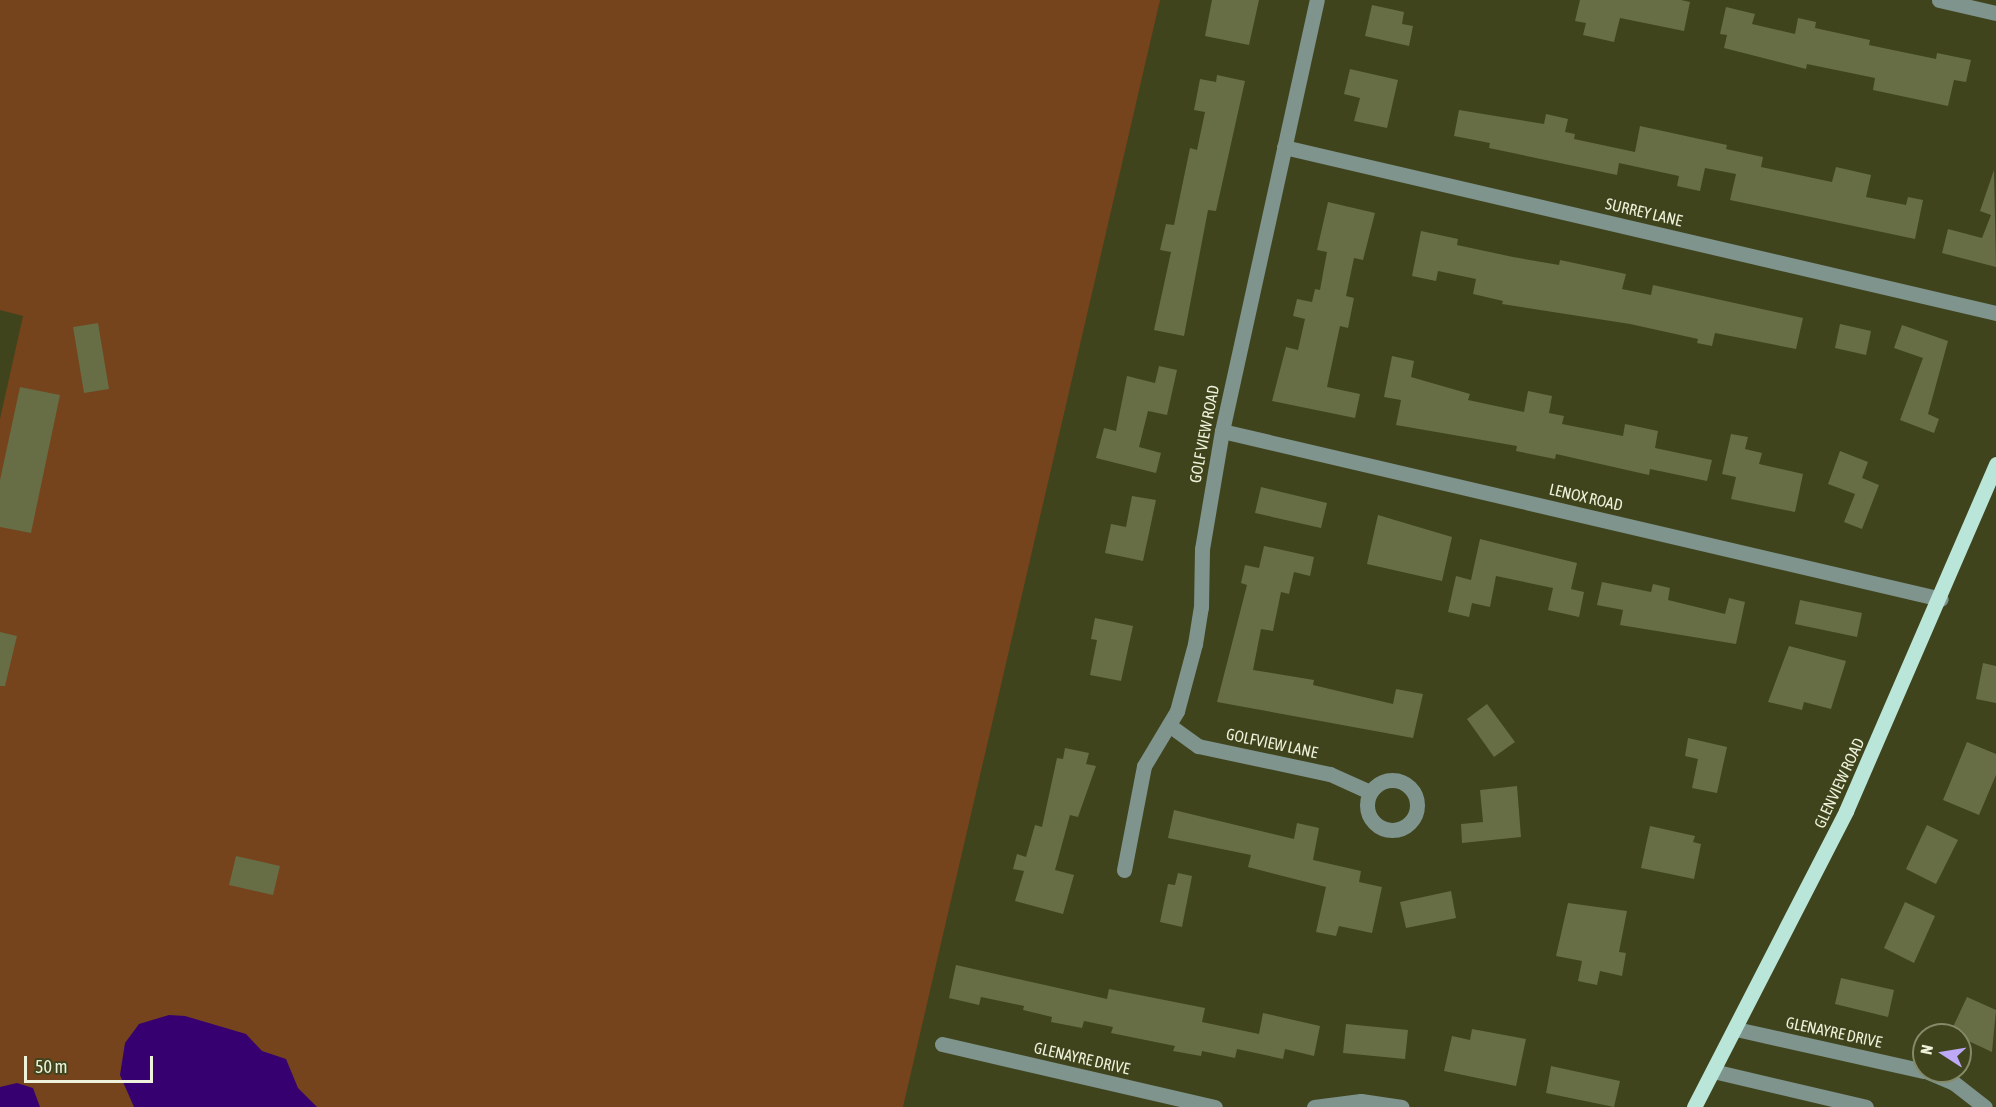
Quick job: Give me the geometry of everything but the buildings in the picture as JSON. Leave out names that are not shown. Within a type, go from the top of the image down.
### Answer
[{"type":"main road","name":"GLENVIEW ROAD","points":[[1694,1107],[1737,1029],[1845,812],[1941,598],[1996,464]]},
{"type":"street","name":"GOLF VIEW ROAD","points":[[1124,870],[1144,766],[1169,725],[1183,694],[1200,616],[1202,549],[1222,431],[1317,0]]},
{"type":"street","points":[[1939,0],[1996,13]]},
{"type":"street","name":"SURREY LANE","points":[[1284,147],[1996,313]]},
{"type":"street","name":"LENOX ROAD","points":[[1222,431],[1941,598]]},
{"type":"street","name":"GOLFVIEW LANE","points":[[1169,725],[1198,746],[1330,774],[1370,792]]},
{"type":"street","name":"GLENAYRE DRIVE","points":[[1737,1029],[1912,1068]]},
{"type":"street","name":"GLENAYRE DRIVE","points":[[942,1044],[1215,1107]]},
{"type":"street","points":[[1713,1071],[1866,1107]]},
{"type":"street","name":"GLENAYRE DRIVE","points":[[1954,1083],[1985,1107]]},
{"type":"street","points":[[1314,1107],[1361,1101],[1402,1107]]},
{"type":"shaded area","points":[[0,0],[1160,0],[903,1107],[0,1107],[0,419],[23,316],[0,310]]},
{"type":"shaded area","points":[[169,1015],[185,1016],[246,1034],[262,1051],[286,1059],[298,1088],[317,1107],[134,1107],[120,1075],[125,1043],[139,1024]]},
{"type":"shaded area","points":[[17,1083],[33,1088],[40,1107],[0,1107],[0,1087]]}]
